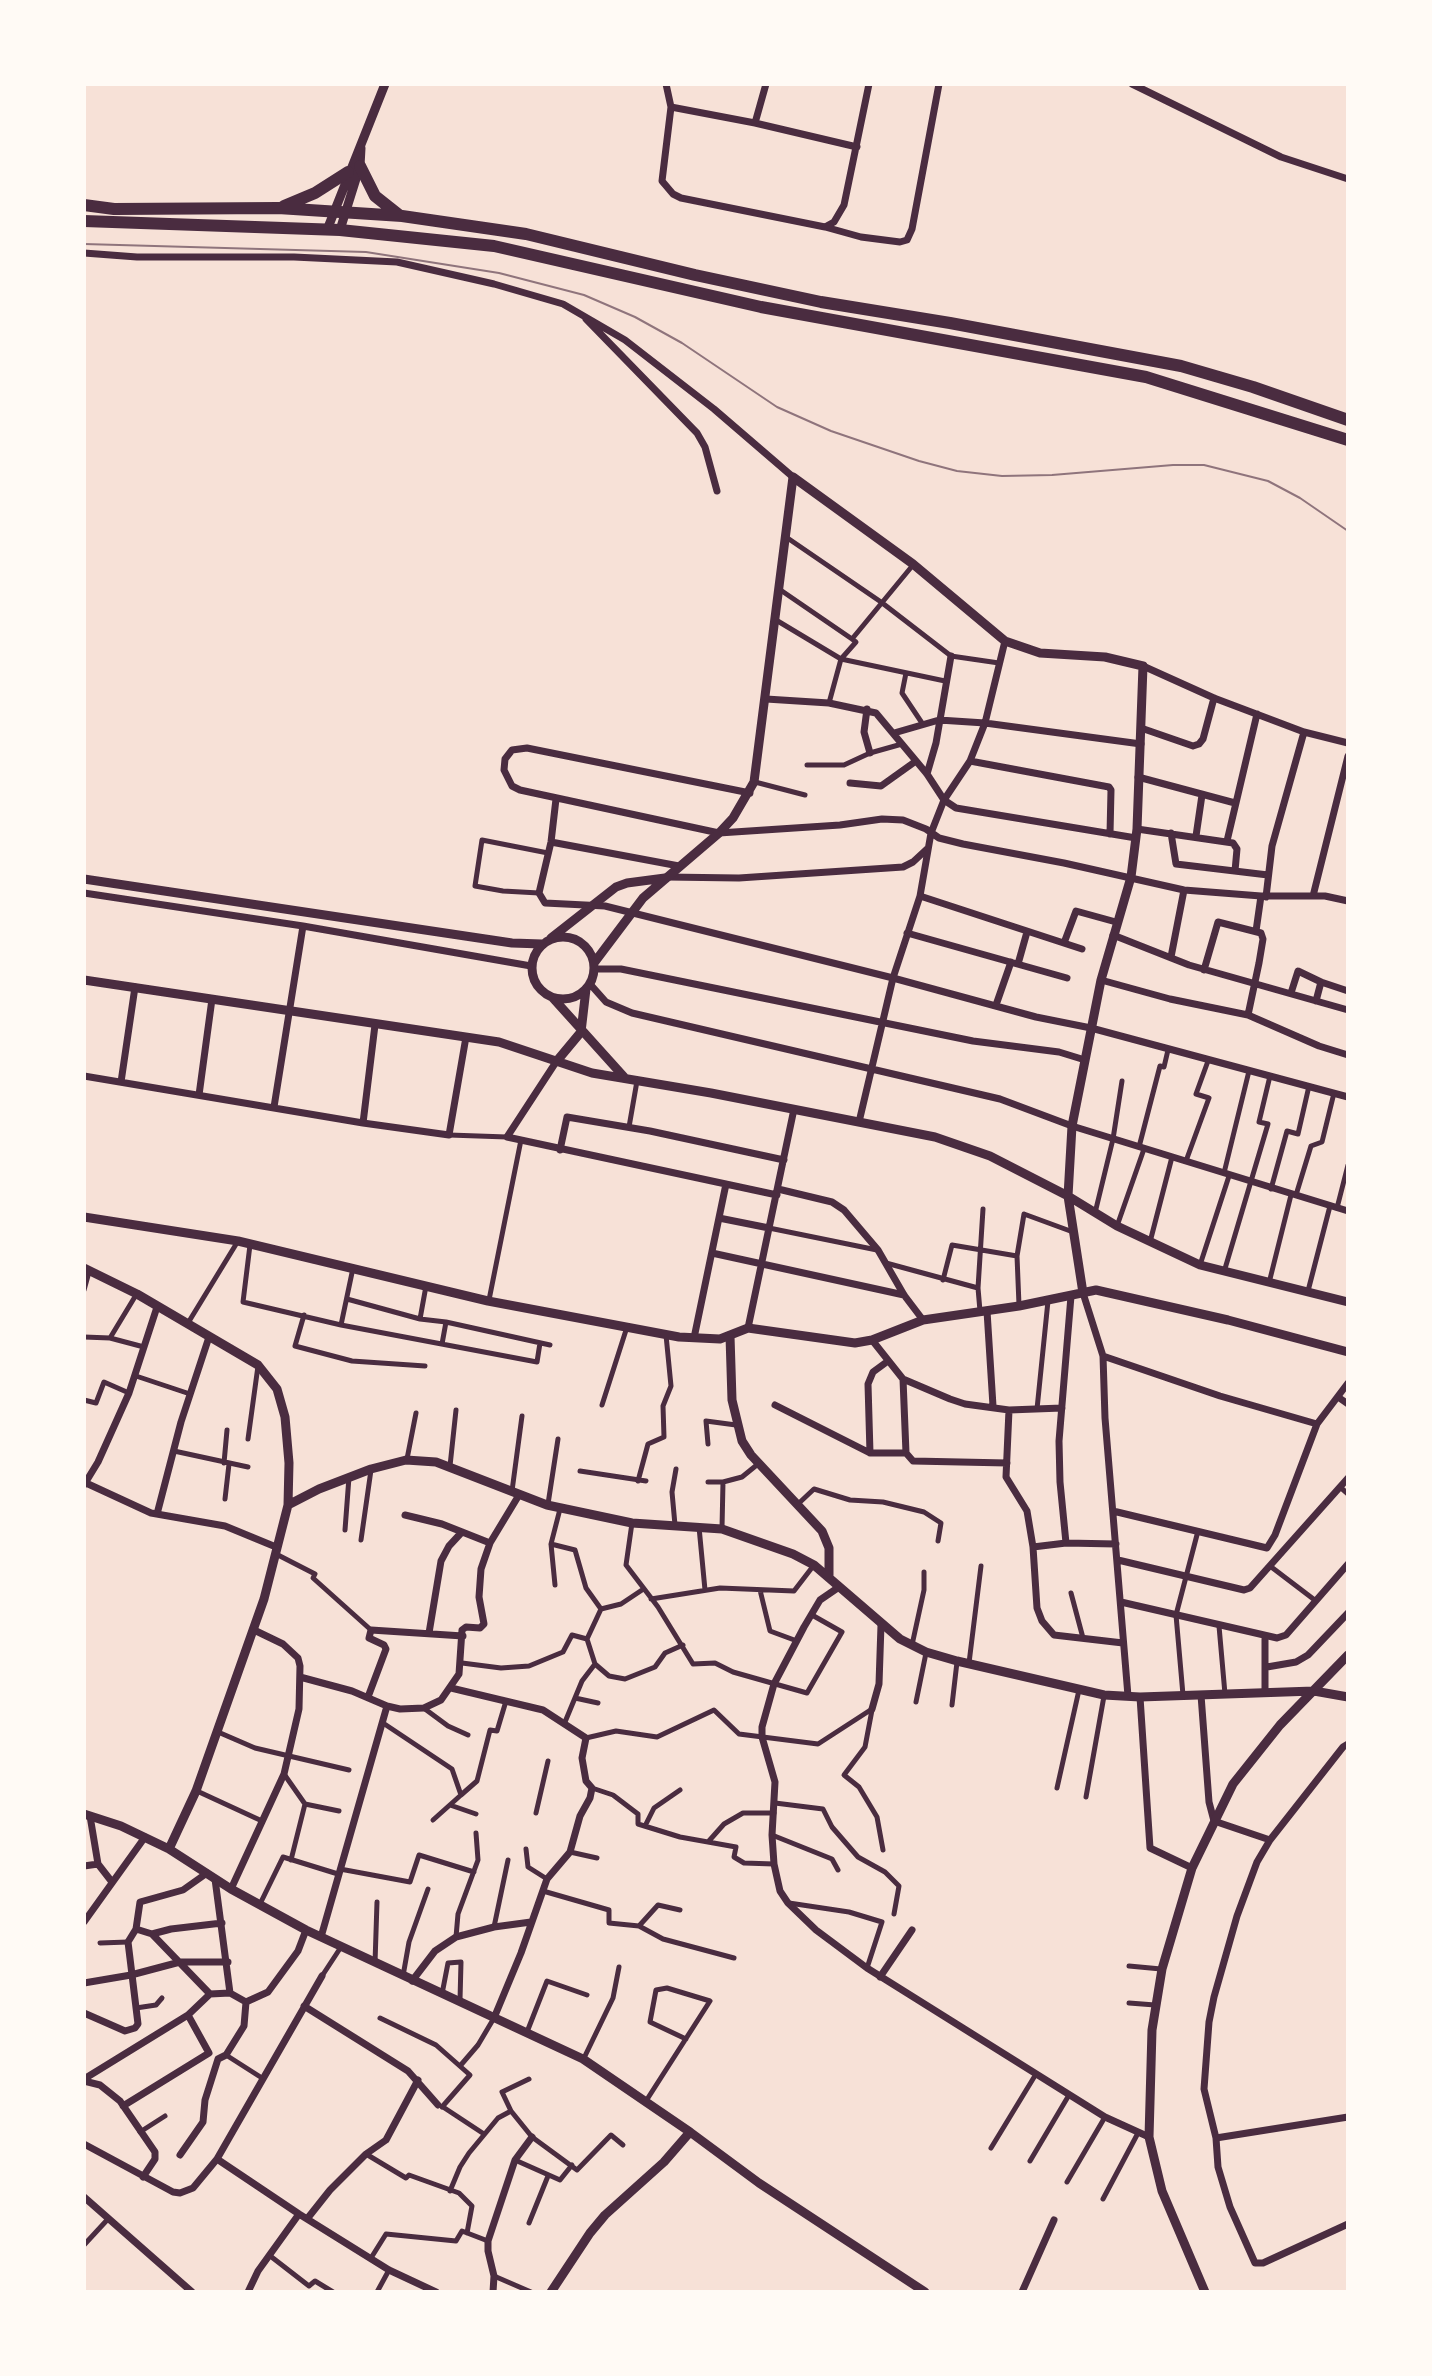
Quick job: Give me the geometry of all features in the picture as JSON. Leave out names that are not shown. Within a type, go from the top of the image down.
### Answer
[{"type":"highway","points":[[278,208],[315,193],[354,169],[375,196],[402,216]]},
{"type":"highway","points":[[84,205],[114,209],[278,208],[402,216],[526,234],[821,302],[1181,366],[1348,420]]},
{"type":"highway","points":[[84,221],[334,230],[522,251],[761,307],[1146,377],[1200,391],[1348,440]]},
{"type":"street","points":[[334,230],[385,84]]},
{"type":"street","points":[[666,84],[671,107],[662,181],[673,194],[861,237],[900,242],[907,240],[912,229],[939,84]]},
{"type":"street","points":[[755,123],[766,84]]},
{"type":"street","points":[[825,227],[834,222],[844,205],[869,84]]},
{"type":"street","points":[[1132,84],[1281,157],[1348,179]]},
{"type":"street","points":[[671,107],[857,147]]},
{"type":"street","points":[[84,253],[137,257],[294,257],[397,262],[563,304],[606,328],[647,357],[793,477],[913,564],[1005,641],[1040,653],[1105,657],[1143,666],[1214,698],[1304,732],[1348,743]]},
{"type":"street","points":[[579,312],[697,433],[705,447],[717,491]]},
{"type":"street","points":[[507,1137],[556,1062],[581,1032],[594,966],[643,898],[719,833],[750,793],[766,699],[793,477]]},
{"type":"street","points":[[785,537],[881,602],[951,656],[999,663]]},
{"type":"street","points":[[852,639],[913,564]]},
{"type":"street","points":[[778,588],[856,642],[841,659],[829,703]]},
{"type":"street","points":[[775,620],[841,659],[945,681]]},
{"type":"street","points":[[859,1122],[893,978],[920,896],[931,833],[944,800],[970,761],[985,723],[1005,641]]},
{"type":"street","points":[[927,774],[936,743],[951,656]]},
{"type":"street","points":[[1128,1696],[1103,1356],[1083,1293],[1068,1196],[1072,1126],[1091,1028],[1116,922],[1131,877],[1137,833],[1143,666]]},
{"type":"street","points":[[906,673],[902,693],[922,723]]},
{"type":"street","points":[[1141,728],[1193,746],[1203,739],[1214,698]]},
{"type":"street","points":[[766,699],[829,703],[876,713],[903,743],[944,800],[956,808],[1110,834],[1171,833],[1227,841],[1236,845],[1235,871]]},
{"type":"street","points":[[867,709],[864,732],[870,753]]},
{"type":"street","points":[[1227,841],[1257,714]]},
{"type":"street","points":[[894,733],[939,720],[985,723],[1141,744]]},
{"type":"street","points":[[1256,931],[1276,827],[1304,732]]},
{"type":"street","points":[[807,765],[844,765],[903,743]]},
{"type":"street","points":[[750,793],[527,748],[512,750],[505,759],[504,770],[512,786],[556,799],[719,833],[882,819],[911,822],[963,844],[1184,890],[1313,896],[1348,901]]},
{"type":"street","points":[[1313,896],[1348,756]]},
{"type":"street","points":[[850,783],[881,786],[916,761]]},
{"type":"street","points":[[970,761],[1109,787],[1110,834]]},
{"type":"street","points":[[1138,777],[1235,803]]},
{"type":"street","points":[[754,782],[805,795]]},
{"type":"street","points":[[1196,836],[1202,795]]},
{"type":"street","points":[[556,799],[551,842],[539,893],[545,903],[593,904],[893,978],[1036,1017],[1091,1028],[1348,1097]]},
{"type":"street","points":[[1171,833],[1176,864],[1268,875]]},
{"type":"street","points":[[539,893],[475,886],[482,840],[549,853]]},
{"type":"street","points":[[551,842],[679,866]]},
{"type":"street","points":[[531,963],[546,941],[605,893],[627,883],[666,877],[739,878],[903,867],[928,848]]},
{"type":"street","points":[[84,879],[512,943],[546,941],[558,936],[575,939],[590,951],[594,966]]},
{"type":"street","points":[[1171,957],[1184,890]]},
{"type":"street","points":[[84,893],[531,963]]},
{"type":"street","points":[[920,896],[1082,949]]},
{"type":"street","points":[[1064,943],[1076,911],[1116,922]]},
{"type":"street","points":[[1204,970],[1218,922],[1261,933],[1263,939],[1248,1015]]},
{"type":"street","points":[[274,1107],[303,926]]},
{"type":"street","points":[[996,1005],[1027,932]]},
{"type":"street","points":[[907,933],[1067,978]]},
{"type":"street","points":[[1113,935],[1204,970],[1348,1010]]},
{"type":"street","points":[[512,943],[531,963],[535,983],[552,997],[626,1079]]},
{"type":"street","points":[[594,966],[973,1041],[1059,1052],[1085,1060]]},
{"type":"street","points":[[1291,993],[1298,971],[1348,991]]},
{"type":"street","points":[[84,980],[499,1042],[556,1062],[626,1079],[935,1137],[990,1156],[1068,1196],[1117,1226],[1200,1265],[1348,1302]]},
{"type":"street","points":[[1101,980],[1170,999],[1248,1015],[1319,1046],[1348,1055]]},
{"type":"street","points":[[1316,1001],[1321,982]]},
{"type":"street","points":[[552,997],[572,998],[588,986]]},
{"type":"street","points":[[588,986],[606,1002],[632,1013],[1000,1099],[1072,1126],[1348,1211]]},
{"type":"street","points":[[121,1082],[135,987]]},
{"type":"street","points":[[199,1095],[212,999]]},
{"type":"street","points":[[363,1123],[375,1025]]},
{"type":"street","points":[[449,1135],[466,1037]]},
{"type":"street","points":[[1117,1226],[1142,1148],[1160,1066],[1164,1067],[1168,1050]]},
{"type":"street","points":[[1186,1162],[1209,1098],[1196,1094],[1208,1061]]},
{"type":"street","points":[[1200,1265],[1226,1175],[1249,1071]]},
{"type":"street","points":[[1224,1273],[1268,1124],[1259,1122],[1270,1075]]},
{"type":"street","points":[[84,1076],[363,1123],[449,1135],[507,1137],[839,1206],[878,1250],[904,1295],[923,1320]]},
{"type":"street","points":[[629,1127],[637,1081]]},
{"type":"street","points":[[1095,1213],[1113,1139],[1122,1081]]},
{"type":"street","points":[[1271,1189],[1287,1131],[1298,1134],[1309,1086]]},
{"type":"street","points":[[1269,1284],[1293,1196],[1311,1146],[1322,1142],[1334,1093]]},
{"type":"street","points":[[748,1328],[794,1109]]},
{"type":"street","points":[[560,1150],[567,1117],[784,1160]]},
{"type":"street","points":[[488,1301],[521,1140]]},
{"type":"street","points":[[1150,1243],[1172,1157]]},
{"type":"street","points":[[1308,1292],[1348,1165]]},
{"type":"street","points":[[694,1338],[726,1184]]},
{"type":"street","points":[[983,1209],[978,1288],[984,1311],[993,1406]]},
{"type":"street","points":[[1019,1306],[1017,1256],[1024,1214],[1073,1232]]},
{"type":"street","points":[[84,1217],[238,1241],[488,1301],[711,1340],[748,1328],[845,1343],[872,1340],[923,1320],[1019,1306],[1096,1290],[1348,1352]]},
{"type":"street","points":[[719,1218],[878,1250]]},
{"type":"street","points":[[187,1324],[238,1241]]},
{"type":"street","points":[[251,1244],[243,1302],[341,1325],[537,1362],[540,1343]]},
{"type":"street","points":[[943,1280],[952,1245],[1017,1256]]},
{"type":"street","points":[[712,1253],[904,1295]]},
{"type":"street","points":[[886,1263],[978,1288]]},
{"type":"street","points":[[341,1325],[353,1268]]},
{"type":"street","points":[[84,1290],[86,1269],[137,1294],[258,1365],[283,1402],[289,1463],[288,1505],[254,1630],[196,1791],[169,1849]]},
{"type":"street","points":[[420,1319],[426,1286]]},
{"type":"street","points":[[110,1338],[137,1294]]},
{"type":"street","points":[[1066,1543],[1060,1482],[1071,1296]]},
{"type":"street","points":[[347,1299],[420,1319],[550,1345]]},
{"type":"street","points":[[1037,1409],[1049,1300]]},
{"type":"street","points":[[157,1307],[136,1376],[85,1484],[157,1514],[225,1526],[275,1550],[315,1574],[313,1578],[371,1630],[463,1636]]},
{"type":"street","points":[[304,1315],[295,1346],[352,1361],[425,1366]]},
{"type":"street","points":[[442,1344],[446,1322]]},
{"type":"street","points":[[602,1405],[627,1326]]},
{"type":"street","points":[[638,1481],[648,1444],[664,1437],[663,1406],[671,1386],[665,1334]]},
{"type":"street","points":[[730,1336],[732,1400],[742,1441],[759,1464],[822,1531],[829,1548],[829,1578]]},
{"type":"street","points":[[84,1337],[110,1338],[144,1347]]},
{"type":"street","points":[[157,1514],[209,1337]]},
{"type":"street","points":[[872,1340],[903,1379],[965,1404],[1009,1410],[1062,1408]]},
{"type":"street","points":[[1103,1356],[1220,1396],[1317,1424]]},
{"type":"street","points":[[870,1453],[868,1384],[873,1372],[888,1361]]},
{"type":"street","points":[[248,1439],[258,1365]]},
{"type":"street","points":[[136,1376],[190,1394]]},
{"type":"street","points":[[903,1379],[906,1453],[913,1461],[1007,1463]]},
{"type":"street","points":[[84,1400],[96,1403],[104,1382],[129,1393]]},
{"type":"street","points":[[1316,1601],[1265,1559],[1317,1424],[1348,1383]]},
{"type":"street","points":[[1338,1397],[1348,1404]]},
{"type":"street","points":[[775,1405],[870,1453],[906,1453]]},
{"type":"street","points":[[450,1467],[456,1410]]},
{"type":"street","points":[[1009,1410],[1006,1477],[1027,1511],[1037,1608],[1042,1621],[1054,1635],[1123,1643]]},
{"type":"street","points":[[406,1460],[416,1413]]},
{"type":"street","points":[[300,1677],[368,1697],[387,1706],[424,1708],[441,1700],[451,1688],[462,1663],[462,1630],[484,1624],[479,1591],[481,1569],[490,1543],[516,1493],[522,1416]]},
{"type":"street","points":[[708,1444],[706,1421],[736,1425]]},
{"type":"street","points":[[225,1499],[227,1430]]},
{"type":"street","points":[[547,1505],[558,1439]]},
{"type":"street","points":[[174,1451],[248,1467]]},
{"type":"street","points":[[288,1505],[371,1469],[406,1460],[436,1462],[547,1505],[632,1523],[722,1529],[793,1554],[814,1565],[881,1625],[912,1646],[957,1661],[1104,1695],[1140,1697],[1314,1691],[1348,1697]]},
{"type":"street","points":[[708,1482],[742,1477],[759,1464]]},
{"type":"street","points":[[361,1540],[371,1469]]},
{"type":"street","points":[[675,1526],[672,1492],[676,1469]]},
{"type":"street","points":[[580,1471],[646,1481]]},
{"type":"street","points":[[345,1530],[349,1476]]},
{"type":"street","points":[[1118,1560],[1244,1590],[1250,1588],[1348,1478]]},
{"type":"street","points":[[722,1529],[723,1482]]},
{"type":"street","points":[[1340,1487],[1348,1494]]},
{"type":"street","points":[[798,1504],[814,1489],[850,1500],[883,1502],[924,1512],[941,1523],[938,1541]]},
{"type":"street","points":[[555,1585],[551,1544],[560,1508]]},
{"type":"street","points":[[1113,1511],[1267,1548]]},
{"type":"street","points":[[405,1515],[442,1524],[490,1543]]},
{"type":"street","points":[[632,1523],[626,1565],[693,1664],[715,1663],[733,1672],[807,1693],[842,1632],[812,1615]]},
{"type":"street","points":[[699,1526],[705,1590]]},
{"type":"street","points":[[1183,1696],[1176,1615],[1198,1531]]},
{"type":"street","points":[[429,1633],[441,1561],[462,1532]]},
{"type":"street","points":[[1033,1547],[1066,1543],[1116,1544]]},
{"type":"street","points":[[551,1544],[575,1550],[586,1588],[601,1609]]},
{"type":"street","points":[[1121,1602],[1265,1637],[1286,1635],[1348,1564]]},
{"type":"street","points":[[650,1599],[720,1588],[794,1591],[814,1565]]},
{"type":"street","points":[[969,1663],[981,1566]]},
{"type":"street","points":[[912,1646],[924,1590],[924,1572]]},
{"type":"street","points":[[839,1587],[820,1600],[797,1641],[774,1684],[762,1727],[762,1737],[772,1766],[775,1803],[772,1835],[778,1887],[788,1903],[816,1930],[880,1977],[1105,2117],[1149,2137]]},
{"type":"street","points":[[601,1609],[621,1604],[642,1590]]},
{"type":"street","points":[[760,1590],[770,1631],[797,1641]]},
{"type":"street","points":[[1071,1593],[1083,1639]]},
{"type":"street","points":[[601,1609],[587,1639],[595,1664],[609,1676],[625,1679],[655,1667],[665,1653],[683,1645]]},
{"type":"street","points":[[1267,1667],[1296,1662],[1308,1655],[1348,1613]]},
{"type":"street","points":[[881,1625],[879,1684],[865,1747],[844,1775],[859,1787],[877,1817],[883,1850]]},
{"type":"street","points":[[1219,1626],[1225,1694]]},
{"type":"street","points":[[231,1889],[284,1774],[297,1728],[300,1666],[293,1652],[254,1630]]},
{"type":"street","points":[[368,1697],[386,1649],[369,1638],[371,1630]]},
{"type":"street","points":[[462,1663],[501,1668],[529,1666],[563,1652],[572,1635],[587,1639]]},
{"type":"street","points":[[1265,1637],[1265,1693]]},
{"type":"street","points":[[916,1702],[926,1652]]},
{"type":"street","points":[[1205,2292],[1162,2191],[1149,2137],[1150,2067],[1155,2005],[1162,1969],[1192,1868],[1233,1784],[1254,1755],[1348,1655]]},
{"type":"street","points":[[952,1705],[957,1661]]},
{"type":"street","points":[[565,1722],[582,1681],[595,1664]]},
{"type":"street","points":[[451,1688],[543,1710],[586,1738]]},
{"type":"street","points":[[1057,1788],[1079,1689]]},
{"type":"street","points":[[1086,1797],[1104,1695]]},
{"type":"street","points":[[1201,1695],[1209,1802],[1214,1821]]},
{"type":"street","points":[[1140,1697],[1150,1848],[1192,1868]]},
{"type":"street","points":[[575,1698],[598,1703]]},
{"type":"street","points":[[433,1820],[477,1781],[490,1730],[497,1731],[506,1701]]},
{"type":"street","points":[[321,1937],[387,1706]]},
{"type":"street","points":[[424,1708],[448,1726],[468,1735]]},
{"type":"street","points":[[586,1738],[616,1731],[657,1737],[714,1710],[739,1734],[818,1744],[872,1709]]},
{"type":"street","points":[[382,1723],[452,1769],[461,1795]]},
{"type":"street","points":[[218,1732],[255,1748],[349,1770]]},
{"type":"street","points":[[586,1738],[582,1758],[586,1781],[592,1788],[613,1795],[638,1814],[638,1824],[736,1847],[734,1857],[744,1863],[774,1864]]},
{"type":"street","points":[[1348,1744],[1270,1840],[1257,1862],[1237,1916],[1209,2022],[1204,2089],[1216,2138],[1218,2167],[1230,2207],[1255,2263],[1263,2263],[1348,2224]]},
{"type":"street","points":[[536,1813],[548,1761]]},
{"type":"street","points":[[284,1774],[305,1804],[339,1811]]},
{"type":"street","points":[[460,2066],[478,2045],[494,2018],[547,1879],[570,1852],[592,1788]]},
{"type":"street","points":[[645,1826],[654,1808],[680,1790]]},
{"type":"street","points":[[196,1791],[262,1821]]},
{"type":"street","points":[[775,1803],[823,1809],[832,1827],[858,1857],[885,1872],[899,1886],[894,1914]]},
{"type":"street","points":[[291,1860],[305,1804]]},
{"type":"street","points":[[450,1805],[476,1814]]},
{"type":"street","points":[[708,1842],[724,1824],[743,1813],[775,1813]]},
{"type":"street","points":[[87,1815],[169,1849],[231,1889],[375,1964],[583,2059],[759,2183],[925,2292]]},
{"type":"street","points":[[87,1815],[98,1864],[112,1882]]},
{"type":"street","points":[[1214,1821],[1270,1840]]},
{"type":"street","points":[[456,1937],[458,1914],[478,1860],[476,1833]]},
{"type":"street","points":[[772,1835],[832,1859],[838,1870]]},
{"type":"street","points":[[84,1922],[145,1837]]},
{"type":"street","points":[[526,1849],[528,1867],[547,1879]]},
{"type":"street","points":[[570,1852],[597,1858]]},
{"type":"street","points":[[260,1904],[283,1857],[338,1872],[410,1882],[419,1855],[474,1872]]},
{"type":"street","points":[[494,1927],[508,1860]]},
{"type":"street","points":[[84,1866],[98,1864]]},
{"type":"street","points":[[211,1876],[222,1923],[230,1993]]},
{"type":"street","points":[[84,2013],[125,2031],[135,2028],[138,2024],[128,1942],[136,1929],[140,1902],[183,1890],[211,1876]]},
{"type":"street","points":[[408,1979],[409,1942],[428,1889]]},
{"type":"street","points":[[543,1891],[609,1910],[609,1923],[639,1926],[663,1939],[734,1958]]},
{"type":"street","points":[[84,1902],[93,1908]]},
{"type":"street","points":[[375,1964],[377,1902]]},
{"type":"street","points":[[788,1903],[849,1912],[882,1922],[867,1968]]},
{"type":"street","points":[[639,1926],[658,1905],[680,1910]]},
{"type":"street","points":[[408,1979],[435,1951],[456,1937],[531,1922]]},
{"type":"street","points":[[152,1934],[222,1923]]},
{"type":"street","points":[[136,1929],[152,1934],[210,1994]]},
{"type":"street","points":[[246,2002],[268,1992],[278,1980],[298,1951],[306,1930]]},
{"type":"street","points":[[880,1977],[912,1930]]},
{"type":"street","points":[[100,1943],[128,1942]]},
{"type":"street","points":[[84,2144],[143,2177],[180,2193],[193,2188],[217,2159],[341,1947]]},
{"type":"street","points":[[84,1983],[180,1962],[228,1962]]},
{"type":"street","points":[[442,1995],[448,1963],[461,1962],[460,2003]]},
{"type":"street","points":[[1129,1966],[1162,1969]]},
{"type":"street","points":[[583,2059],[613,1998],[619,1967]]},
{"type":"street","points":[[527,2032],[547,1981],[587,1995]]},
{"type":"street","points":[[646,2101],[686,2039],[710,2001],[667,1988],[656,1990],[650,2022],[686,2039]]},
{"type":"street","points":[[84,2080],[188,2015],[210,1994],[230,1993],[246,2002]]},
{"type":"street","points":[[136,2008],[156,2005],[162,1998]]},
{"type":"street","points":[[180,2155],[203,2122],[205,2100],[222,2057],[244,2026],[246,2002]]},
{"type":"street","points":[[1129,2003],[1155,2005]]},
{"type":"street","points":[[304,2006],[408,2071],[440,2106],[484,2134]]},
{"type":"street","points":[[188,2015],[209,2053],[262,2078]]},
{"type":"street","points":[[380,2018],[436,2045],[470,2075],[440,2106]]},
{"type":"street","points":[[135,2028],[147,2040]]},
{"type":"street","points":[[123,2106],[209,2053]]},
{"type":"street","points":[[991,2148],[1036,2073]]},
{"type":"street","points":[[529,2079],[502,2092],[511,2111],[532,2137],[577,2170],[611,2135],[623,2145]]},
{"type":"street","points":[[84,2080],[107,2089],[123,2106],[156,2155],[143,2177]]},
{"type":"street","points":[[248,2292],[269,2255],[303,2217],[366,2154],[386,2140],[418,2080]]},
{"type":"street","points":[[1030,2161],[1070,2094]]},
{"type":"street","points":[[450,2191],[460,2167],[484,2134],[498,2118],[511,2111]]},
{"type":"street","points":[[140,2132],[165,2116]]},
{"type":"street","points":[[1067,2182],[1105,2117]]},
{"type":"street","points":[[1216,2138],[1348,2117]]},
{"type":"street","points":[[551,2292],[605,2215],[664,2162],[690,2132]]},
{"type":"street","points":[[1103,2199],[1138,2133]]},
{"type":"street","points":[[493,2292],[494,2276],[488,2241],[515,2160],[532,2137]]},
{"type":"street","points":[[366,2154],[406,2178],[409,2175],[459,2193],[472,2206],[467,2233]]},
{"type":"street","points":[[217,2159],[389,2270],[436,2292]]},
{"type":"street","points":[[515,2160],[560,2180],[572,2165]]},
{"type":"street","points":[[529,2223],[548,2176]]},
{"type":"street","points":[[84,2197],[192,2292]]},
{"type":"street","points":[[85,2243],[108,2219]]},
{"type":"street","points":[[1022,2292],[1054,2220]]},
{"type":"street","points":[[371,2258],[386,2234],[456,2241],[462,2231],[488,2241]]},
{"type":"street","points":[[269,2255],[309,2286],[315,2281],[333,2292]]},
{"type":"street","points":[[377,2292],[389,2270]]},
{"type":"street","points":[[494,2276],[531,2292]]},
{"type":"tram line","points":[[84,244],[366,252],[499,273],[584,295],[635,317],[682,343],[777,407],[831,431],[919,461],[957,471],[1002,476],[1204,465],[1268,481],[1300,498],[1348,531]]}]
